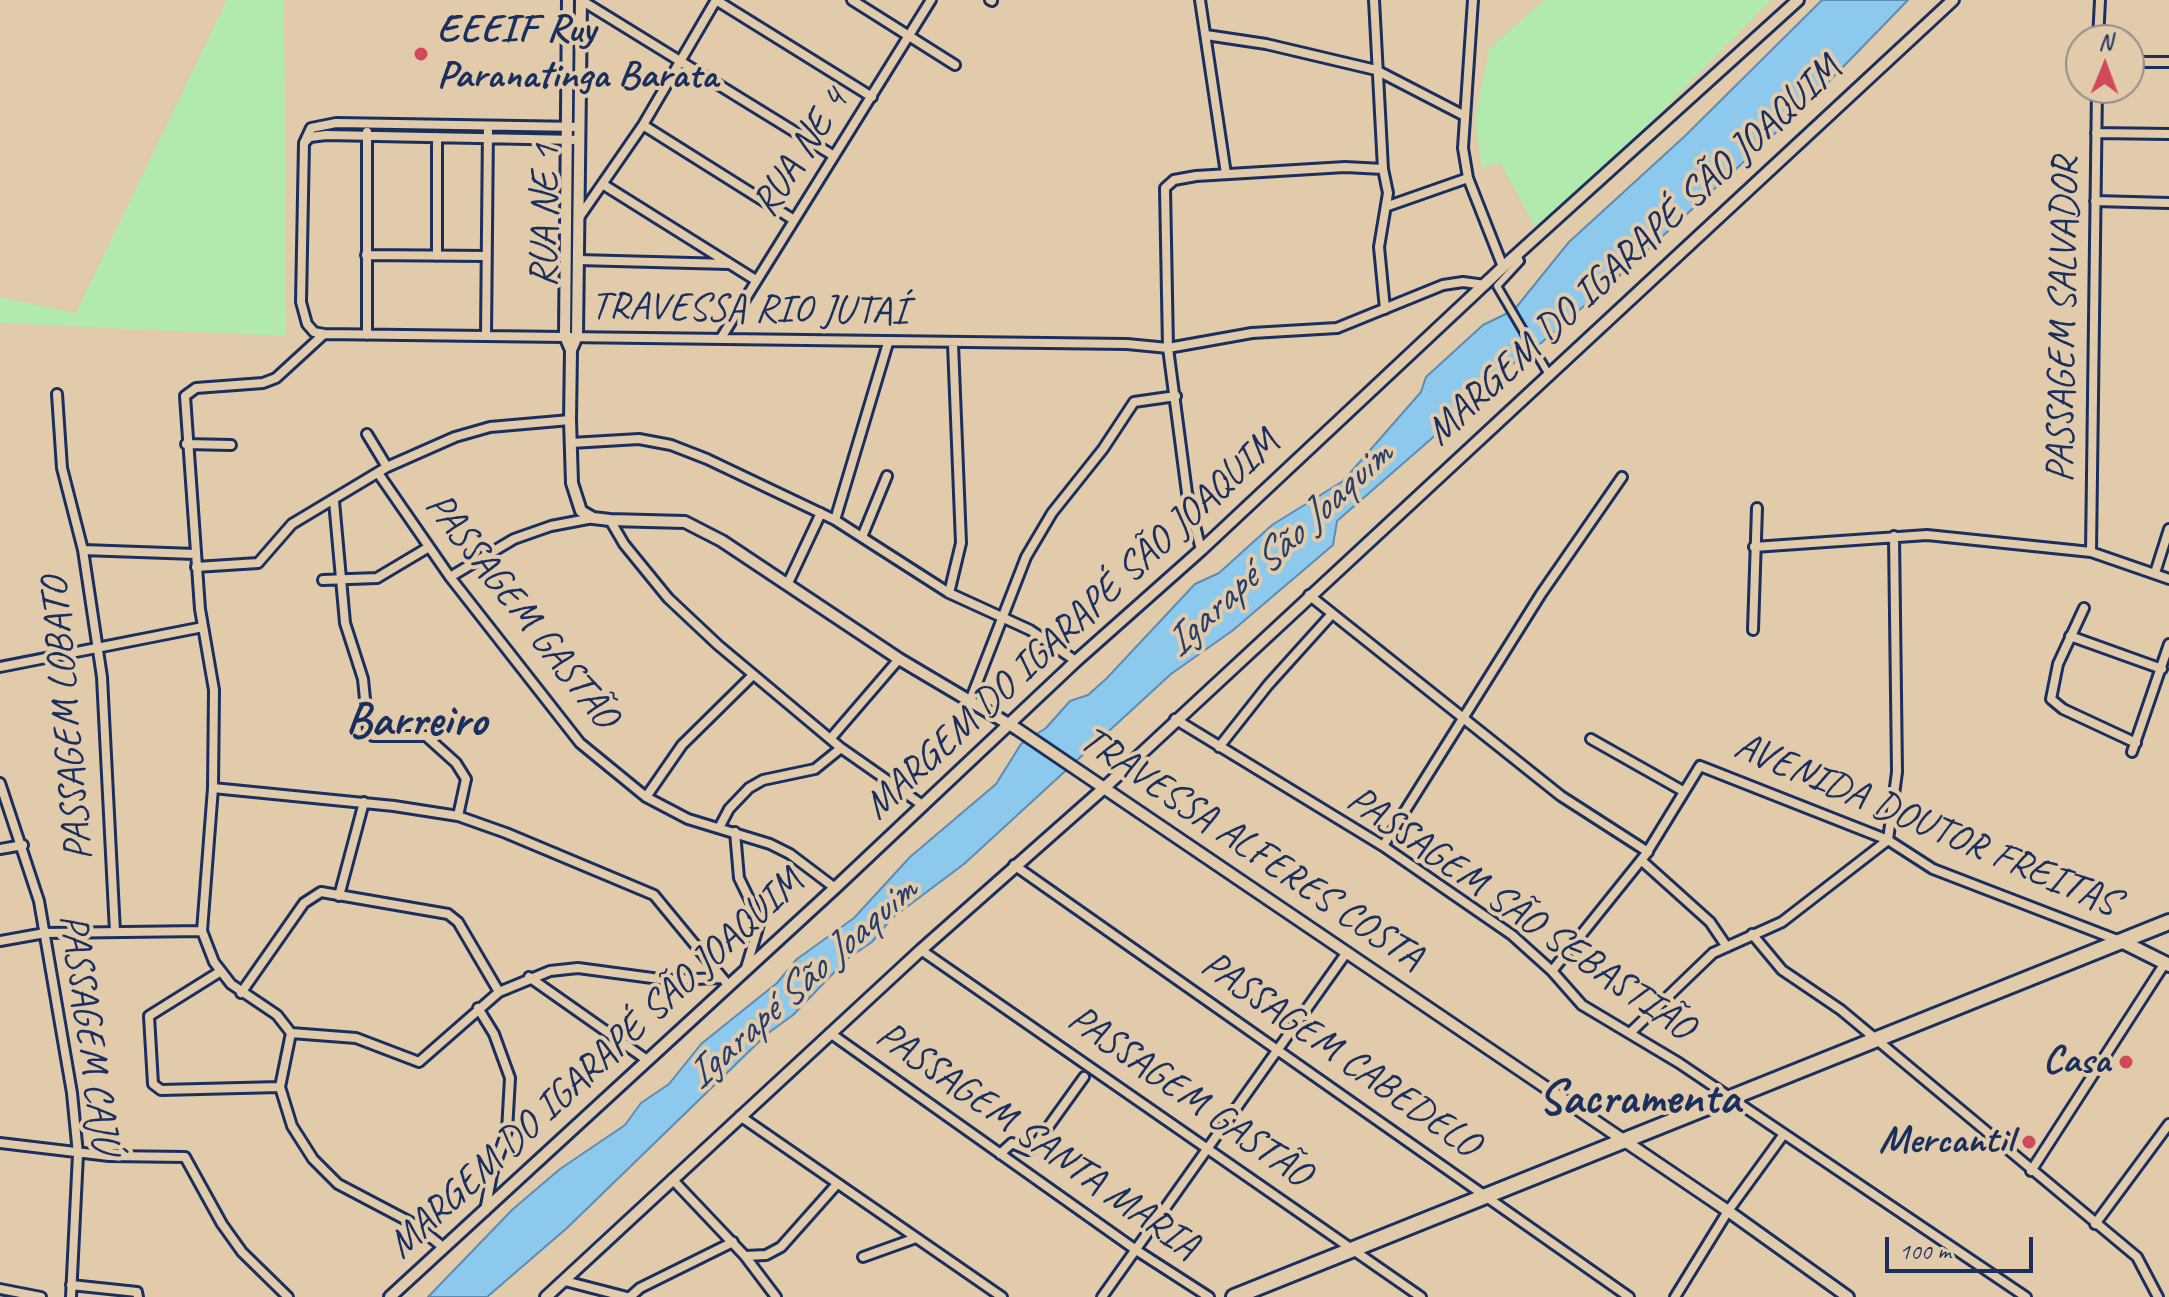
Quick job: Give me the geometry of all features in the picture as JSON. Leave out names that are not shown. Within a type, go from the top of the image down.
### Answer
[{"type":"main road","points":[[1234,1297],[1728,1100],[1873,1038],[2169,922]]},
{"type":"main road","name":"AVENIDA DOUTOR FREITAS","points":[[2121,941],[2167,964]]},
{"type":"street","name":"RUA NE 1","points":[[568,0],[566,140],[571,336]]},
{"type":"street","name":"RUA NE 1","points":[[571,336],[578,260],[581,0]]},
{"type":"street","points":[[581,0],[834,156]]},
{"type":"street","points":[[578,219],[643,125],[716,0],[872,97]]},
{"type":"street","points":[[852,0],[955,65]]},
{"type":"street","name":"RUA NE 4","points":[[721,338],[754,279],[931,0]]},
{"type":"street","points":[[1200,0],[1226,174]]},
{"type":"street","points":[[1374,0],[1376,70],[1388,206],[1379,247],[1385,309]]},
{"type":"street","points":[[1473,0],[1463,148],[1468,178],[1503,267]]},
{"type":"street","name":"MARGEM DO IGARAPÉ SÃO JOAQUIM","points":[[390,1297],[647,1060],[725,982],[746,969],[921,804],[1013,726],[1076,661],[1201,550],[1503,267],[1798,0]]},
{"type":"street","name":"MARGEM DO IGARAPÉ SÃO JOAQUIM","points":[[546,1297],[1953,0]]},
{"type":"street","points":[[2099,24],[2100,0]]},
{"type":"street","points":[[1206,35],[1266,44],[1376,70],[1463,115]]},
{"type":"street","points":[[2145,62],[2169,62]]},
{"type":"street","name":"PASSAGEM SALVADOR","points":[[2091,552],[2097,104]]},
{"type":"street","points":[[324,334],[314,332],[307,324],[301,302],[304,143],[307,132],[316,126],[367,123],[579,127]]},
{"type":"street","points":[[367,123],[367,335]]},
{"type":"street","points":[[432,125],[435,137],[437,256]]},
{"type":"street","points":[[643,125],[794,220]]},
{"type":"street","points":[[486,336],[488,126]]},
{"type":"street","points":[[2096,133],[2169,134]]},
{"type":"street","points":[[304,143],[316,136],[578,140]]},
{"type":"street","points":[[1201,550],[1187,493],[1168,348],[1163,195],[1168,183],[1226,174],[1345,167],[1383,169]]},
{"type":"street","points":[[1388,206],[1468,178]]},
{"type":"street","points":[[604,185],[754,279]]},
{"type":"street","points":[[2095,201],[2169,203]]},
{"type":"street","points":[[366,255],[486,256]]},
{"type":"street","points":[[1517,255],[1520,261],[1497,286],[1548,373]]},
{"type":"street","points":[[578,260],[730,264]]},
{"type":"street","name":"TRAVESSA RIO JUTAÍ","points":[[324,334],[1127,344],[1168,348],[1252,333],[1337,328],[1454,282],[1485,285]]},
{"type":"street","points":[[324,334],[276,378],[189,391],[183,404],[196,567],[214,690],[213,788],[202,931],[221,971],[241,993],[277,1015],[291,1033],[356,1038],[419,1062],[478,1008],[499,992],[529,977],[578,968],[667,980],[725,982]]},
{"type":"street","points":[[571,336],[570,420],[577,506],[593,518]]},
{"type":"street","points":[[835,520],[888,343]]},
{"type":"street","points":[[949,593],[961,543],[953,344]]},
{"type":"street","name":"PASSAGEM LOBATO","points":[[57,394],[62,468],[83,550],[98,645],[115,932]]},
{"type":"street","points":[[970,701],[1037,536],[1130,406],[1143,399],[1176,396]]},
{"type":"street","points":[[196,567],[258,563],[267,557],[292,524],[382,470],[473,431],[570,420]]},
{"type":"street","name":"PASSAGEM GASTÃO","points":[[367,434],[382,470],[429,547],[580,743],[646,797],[688,819],[735,832],[790,854],[835,888]]},
{"type":"street","points":[[571,443],[617,438],[671,445],[835,520],[949,593],[1005,618],[1076,661]]},
{"type":"street","points":[[186,444],[231,445]]},
{"type":"street","points":[[862,537],[887,476]]},
{"type":"street","points":[[1383,846],[1541,594],[1622,477]]},
{"type":"street","points":[[334,501],[345,623],[367,701],[368,730],[373,736],[421,735],[441,748],[466,776],[458,816]]},
{"type":"street","points":[[1753,630],[1757,508]]},
{"type":"street","points":[[788,583],[821,513]]},
{"type":"street","points":[[450,577],[514,539],[551,526],[593,518]]},
{"type":"street","name":"TRAVESSA ALFERES COSTA","points":[[593,518],[685,522],[788,583],[899,659],[1013,726],[1728,1211],[1848,1297]]},
{"type":"street","points":[[610,520],[624,544],[668,598],[752,676],[841,748],[921,804]]},
{"type":"street","points":[[2155,573],[2169,529]]},
{"type":"street","points":[[1754,547],[1927,535],[2091,552],[2169,579]]},
{"type":"street","points":[[1631,1032],[1713,953],[1782,922],[1888,840],[1893,822],[1897,772],[1894,536]]},
{"type":"street","points":[[323,580],[377,578],[429,547]]},
{"type":"street","points":[[83,550],[195,554]]},
{"type":"street","points":[[1309,595],[1561,796],[1648,852]]},
{"type":"street","points":[[2084,608],[2053,679],[2051,699],[2057,705],[2136,743]]},
{"type":"street","points":[[1219,747],[1277,674],[1332,614]]},
{"type":"street","points":[[0,667],[98,645],[203,627]]},
{"type":"street","points":[[2070,636],[2162,669]]},
{"type":"street","points":[[2132,752],[2169,644]]},
{"type":"street","points":[[831,738],[899,659]]},
{"type":"street","points":[[646,797],[682,745],[752,676]]},
{"type":"street","name":"PASSAGEM SÃO SEBASTIÃO","points":[[1175,719],[1383,846],[1512,935],[1552,971],[1582,1005],[1631,1032],[1728,1100],[1784,1134],[2026,1297]]},
{"type":"street","points":[[1552,971],[1648,852],[1683,791],[1591,739]]},
{"type":"street","points":[[719,828],[729,809],[749,788],[763,780],[815,769],[841,748]]},
{"type":"street","name":"AVENIDA DOUTOR FREITAS","points":[[1683,791],[1700,766],[1888,840],[1899,851],[1933,869],[2121,941]]},
{"type":"street","name":"PASSAGEM CAJÚ","points":[[0,783],[23,845],[45,933],[72,1093],[78,1154],[71,1297]]},
{"type":"street","points":[[213,788],[364,802],[458,816],[654,895],[725,982]]},
{"type":"street","points":[[339,896],[364,802]]},
{"type":"street","points":[[735,832],[739,878],[760,921],[746,969]]},
{"type":"street","points":[[0,849],[23,845]]},
{"type":"street","points":[[1641,860],[1710,922],[1727,947]]},
{"type":"street","name":"PASSAGEM CABEDELO","points":[[1014,865],[1629,1297]]},
{"type":"street","points":[[241,993],[310,896],[321,892],[448,914],[458,922],[499,992]]},
{"type":"street","points":[[0,941],[45,933],[202,931]]},
{"type":"street","points":[[1752,934],[1782,970],[1841,1010],[2137,1257],[2158,1297]]},
{"type":"street","name":"PASSAGEM GASTÃO","points":[[921,950],[1421,1297]]},
{"type":"street","points":[[1102,1297],[1347,952]]},
{"type":"street","points":[[2031,1171],[2167,964]]},
{"type":"street","points":[[221,971],[149,1016],[153,1084],[161,1090],[280,1087]]},
{"type":"street","points":[[529,977],[647,1060]]},
{"type":"street","points":[[478,1008],[502,1051],[510,1078],[507,1131],[492,1174],[485,1211]]},
{"type":"street","points":[[291,1033],[280,1087],[292,1126],[325,1173],[414,1224],[443,1247]]},
{"type":"street","name":"PASSAGEM SANTA MARIA","points":[[830,1033],[1136,1250],[1209,1297]]},
{"type":"street","points":[[1000,1154],[1012,1143],[1028,1150],[1033,1148],[1084,1077]]},
{"type":"street","points":[[740,1116],[996,1296]]},
{"type":"street","points":[[2095,1224],[2169,1124]]},
{"type":"street","points":[[1675,1297],[1728,1211],[1784,1134]]},
{"type":"street","points":[[0,1143],[78,1154],[182,1156],[188,1160],[222,1224],[242,1252],[288,1297]]},
{"type":"street","points":[[672,1179],[733,1242],[776,1297]]},
{"type":"street","points":[[745,1256],[766,1255],[781,1247],[837,1184]]},
{"type":"street","points":[[863,1257],[916,1238]]},
{"type":"street","points":[[565,1281],[628,1297],[640,1288],[733,1242]]},
{"type":"street","points":[[71,1285],[137,1292],[138,1297]]},
{"type":"street","points":[[0,1289],[41,1297]]},
{"type":"green space","points":[[227,0],[284,0],[286,336],[0,323],[0,297],[76,313]]},
{"type":"green space","points":[[1544,0],[1772,0],[1539,235],[1501,163],[1482,168],[1475,120],[1489,49]]},
{"type":"water","name":"Igarapé São Joaquim","points":[[1822,0],[1908,0],[1806,105],[1619,276],[1541,343],[1473,393],[1454,419],[1337,521],[1333,545],[1232,631],[1171,674],[964,864],[892,918],[872,942],[847,959],[793,1015],[767,1034],[567,1228],[487,1297],[428,1297],[513,1209],[560,1169],[625,1125],[641,1103],[669,1084],[701,1044],[777,983],[797,959],[854,918],[910,857],[996,784],[1021,744],[1046,728],[1070,701],[1088,695],[1106,679],[1195,584],[1219,573],[1272,525],[1343,481],[1421,392],[1426,377],[1483,325],[1514,310],[1569,242],[1685,136]]},
{"type":"place","name":"EEEIF Ruy Paranatinga Barata","points":[[421,54]]},
{"type":"place","name":"Casa","points":[[2126,1062]]},
{"type":"place","name":"Mercantil","points":[[2029,1142]]},
{"type":"district","name":"Barreiro","points":[[416,722]]},
{"type":"district","name":"Sacramenta","points":[[1639,1100]]}]
